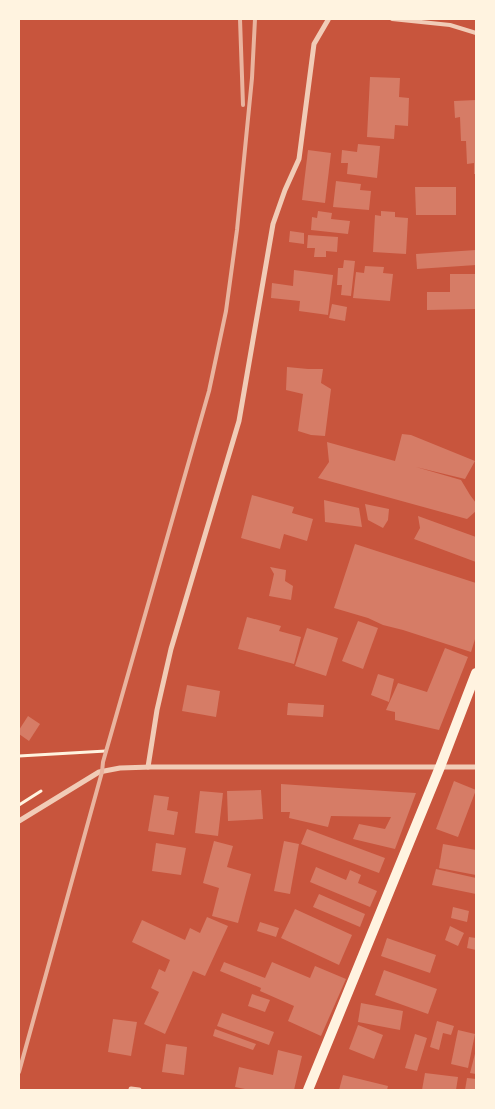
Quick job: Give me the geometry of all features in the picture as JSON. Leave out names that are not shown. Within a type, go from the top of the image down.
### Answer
[{"type":"main road","points":[[308,1090],[440,767],[476,672]]},
{"type":"street","points":[[148,767],[157,710],[171,649],[239,421],[274,224],[285,190],[299,159],[314,44],[331,20]]},
{"type":"street","points":[[19,821],[86,779],[99,772],[115,768],[476,767]]},
{"type":"street","points":[[131,1089],[139,1090]]},
{"type":"lane","points":[[392,19],[450,25],[476,33]]},
{"type":"path","points":[[19,756],[106,751]]},
{"type":"building","points":[[370,77],[400,78],[399,97],[409,98],[408,126],[395,125],[394,139],[367,137]]},
{"type":"building","points":[[476,100],[476,174],[474,174],[474,163],[467,164],[466,141],[461,141],[460,117],[455,118],[454,101]]},
{"type":"building","points":[[358,144],[380,146],[377,178],[347,174],[348,163],[341,163],[342,150],[357,152]]},
{"type":"building","points":[[308,150],[331,153],[325,203],[302,200]]},
{"type":"building","points":[[336,181],[361,184],[360,190],[371,191],[369,210],[333,207]]},
{"type":"building","points":[[415,187],[456,187],[456,215],[416,215]]},
{"type":"building","points":[[318,211],[332,213],[331,219],[350,221],[348,234],[311,230],[312,217],[317,218]]},
{"type":"building","points":[[381,211],[395,212],[395,217],[408,218],[406,254],[373,252],[375,215],[381,216]]},
{"type":"building","points":[[290,231],[304,233],[304,244],[289,242]]},
{"type":"building","points":[[308,235],[338,237],[337,252],[326,251],[326,257],[314,257],[315,248],[307,248]]},
{"type":"building","points":[[476,250],[476,265],[417,269],[416,254]]},
{"type":"building","points":[[344,260],[355,261],[351,296],[341,295],[342,285],[337,285],[338,268],[343,268]]},
{"type":"building","points":[[365,266],[384,267],[383,273],[393,274],[390,301],[353,298],[356,272],[364,273]]},
{"type":"building","points":[[294,270],[333,275],[328,315],[299,311],[300,301],[271,298],[272,283],[293,286]]},
{"type":"building","points":[[450,274],[476,274],[476,309],[427,310],[427,292],[450,292]]},
{"type":"building","points":[[332,304],[347,307],[345,321],[329,318]]},
{"type":"building","points":[[287,367],[323,369],[321,383],[331,389],[325,436],[311,435],[298,431],[303,394],[286,390]]},
{"type":"building","points":[[402,434],[411,435],[475,461],[465,479],[416,467],[461,480],[476,503],[476,511],[467,519],[318,478],[329,462],[327,442],[395,461]]},
{"type":"building","points":[[252,495],[294,507],[292,513],[313,519],[307,541],[284,534],[280,549],[241,538]]},
{"type":"building","points":[[324,500],[359,508],[362,527],[325,522]]},
{"type":"building","points":[[365,504],[389,509],[388,520],[383,528],[368,520]]},
{"type":"building","points":[[418,516],[476,537],[476,562],[414,539],[420,528]]},
{"type":"building","points":[[355,544],[476,583],[476,636],[471,652],[334,608]]},
{"type":"building","points":[[270,567],[286,570],[285,581],[293,586],[291,600],[269,596],[274,574]]},
{"type":"building","points":[[247,617],[281,626],[279,631],[301,637],[294,664],[238,649]]},
{"type":"building","points":[[358,621],[378,628],[363,669],[342,661]]},
{"type":"building","points":[[307,628],[338,638],[326,676],[295,666]]},
{"type":"building","points":[[445,648],[468,657],[439,730],[395,720],[395,712],[386,710],[398,683],[427,692]]},
{"type":"building","points":[[378,674],[394,679],[389,702],[371,695]]},
{"type":"building","points":[[187,685],[220,691],[216,717],[182,711]]},
{"type":"building","points":[[288,703],[324,705],[323,717],[287,715]]},
{"type":"building","points":[[28,716],[40,724],[29,741],[19,734],[19,730]]},
{"type":"building","points":[[454,781],[476,790],[458,837],[436,829]]},
{"type":"building","points":[[281,784],[416,793],[395,849],[353,839],[359,824],[385,829],[391,817],[331,816],[328,827],[289,818],[290,812],[281,812]]},
{"type":"building","points":[[261,790],[263,819],[228,821],[227,791]]},
{"type":"building","points":[[200,791],[223,793],[218,836],[195,833]]},
{"type":"building","points":[[154,795],[169,797],[167,810],[178,812],[174,835],[148,831]]},
{"type":"building","points":[[307,829],[385,858],[379,873],[301,844]]},
{"type":"building","points":[[214,841],[233,846],[227,867],[251,874],[238,923],[212,916],[219,888],[203,883]]},
{"type":"building","points":[[284,841],[299,844],[290,894],[274,891]]},
{"type":"building","points":[[156,843],[186,848],[181,875],[152,871]]},
{"type":"building","points":[[443,844],[476,850],[476,875],[439,868]]},
{"type":"building","points":[[316,867],[346,880],[350,870],[361,875],[358,883],[377,891],[370,907],[310,882]]},
{"type":"building","points":[[436,869],[476,878],[476,894],[432,885]]},
{"type":"building","points":[[319,894],[365,914],[360,927],[313,907]]},
{"type":"building","points":[[453,907],[469,911],[467,922],[451,918]]},
{"type":"building","points":[[295,909],[352,935],[339,965],[281,938]]},
{"type":"building","points":[[207,917],[228,926],[205,976],[193,971],[165,1034],[144,1024],[159,992],[151,988],[159,969],[165,972],[170,960],[132,942],[142,920],[185,940],[190,928],[200,933]]},
{"type":"building","points":[[260,922],[279,928],[276,937],[257,931]]},
{"type":"building","points":[[450,926],[464,933],[458,946],[445,940]]},
{"type":"building","points":[[469,937],[476,938],[476,950],[467,948]]},
{"type":"building","points":[[387,938],[436,955],[430,973],[381,956]]},
{"type":"building","points":[[224,962],[265,978],[272,962],[310,978],[315,966],[346,979],[321,1036],[288,1021],[294,1006],[260,991],[261,988],[220,971]]},
{"type":"building","points":[[384,970],[437,989],[428,1014],[375,995]]},
{"type":"building","points":[[252,994],[270,1000],[265,1012],[248,1006]]},
{"type":"building","points":[[361,1003],[403,1011],[400,1030],[358,1022]]},
{"type":"building","points":[[222,1013],[274,1032],[269,1045],[217,1026]]},
{"type":"building","points":[[113,1019],[137,1022],[131,1056],[108,1052]]},
{"type":"building","points":[[437,1021],[454,1026],[451,1035],[443,1033],[439,1050],[430,1047]]},
{"type":"building","points":[[358,1025],[383,1035],[374,1059],[349,1049]]},
{"type":"building","points":[[215,1029],[256,1044],[253,1050],[213,1036]]},
{"type":"building","points":[[458,1030],[475,1034],[468,1068],[451,1064]]},
{"type":"building","points":[[415,1034],[427,1038],[417,1071],[405,1068]]},
{"type":"building","points":[[166,1044],[187,1047],[184,1075],[162,1072]]},
{"type":"building","points":[[278,1050],[302,1056],[294,1090],[250,1090],[235,1087],[239,1067],[273,1075]]},
{"type":"building","points":[[476,1050],[476,1074],[470,1073]]},
{"type":"building","points":[[425,1073],[458,1077],[456,1090],[422,1090]]},
{"type":"building","points":[[343,1075],[388,1086],[387,1090],[339,1090]]},
{"type":"building","points":[[467,1078],[476,1079],[476,1090],[465,1090]]},
{"type":"railway","points":[[240,19],[243,105]]},
{"type":"railway","points":[[19,1072],[102,772],[103,762],[209,391],[226,311],[237,230],[252,78],[255,19]]}]
